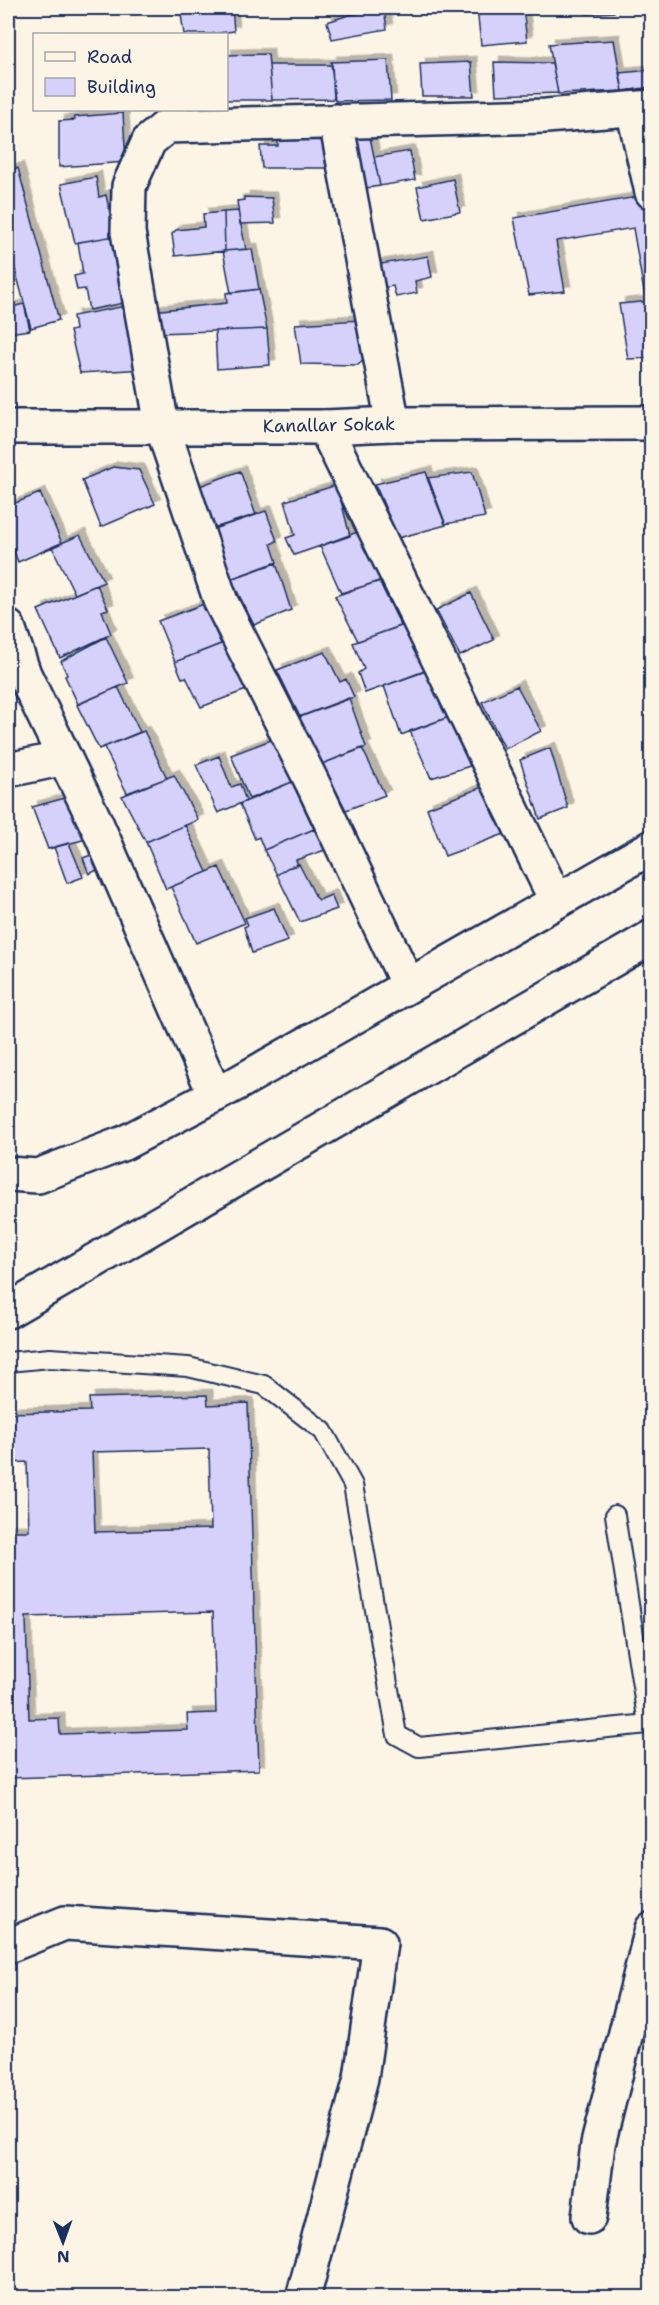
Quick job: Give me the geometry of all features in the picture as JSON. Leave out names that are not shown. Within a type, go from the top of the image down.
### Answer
[{"type":"street","points":[[408,985],[312,782],[221,602],[162,426],[128,232],[129,186],[149,141],[167,126],[546,116],[642,108],[651,192]]},
{"type":"street","points":[[336,122],[393,424]]},
{"type":"street","name":"Kanallar Sokak","points":[[8,427],[326,427],[393,424],[651,423]]},
{"type":"street","points":[[326,427],[556,900]]},
{"type":"street","points":[[8,627],[24,674],[98,825],[215,1095]]},
{"type":"street","points":[[8,770],[65,758]]},
{"type":"street","points":[[8,1174],[38,1176],[124,1143],[215,1095],[651,847]]},
{"type":"street","points":[[8,1311],[651,937]]},
{"type":"street","points":[[8,1946],[65,1923],[380,1943],[361,2078],[303,2298]]},
{"type":"street","points":[[589,2217],[598,2144],[651,1929]]},
{"type":"lane","points":[[8,1362],[50,1358],[188,1367],[264,1385],[323,1431],[353,1485],[397,1735],[419,1747],[650,1732],[615,1515]]},
{"type":"building","points":[[180,8],[232,8],[234,31],[184,33]]},
{"type":"building","points":[[477,8],[523,8],[527,41],[481,45]]},
{"type":"building","points":[[586,8],[613,8],[614,12],[587,14]]},
{"type":"building","points":[[384,9],[387,29],[332,39],[327,22],[349,15]]},
{"type":"building","points":[[614,40],[623,91],[558,94],[549,44]]},
{"type":"building","points":[[268,54],[272,100],[228,100],[228,55]]},
{"type":"building","points":[[388,60],[391,100],[335,101],[331,62]]},
{"type":"building","points":[[471,62],[474,96],[422,96],[420,64]]},
{"type":"building","points":[[494,62],[552,63],[558,93],[496,95]]},
{"type":"building","points":[[269,65],[332,65],[334,99],[272,100]]},
{"type":"building","points":[[652,70],[652,87],[623,91],[619,73]]},
{"type":"building","points":[[123,113],[126,162],[59,167],[59,121],[75,120],[74,117]]},
{"type":"building","points":[[322,129],[326,168],[262,168],[260,146],[278,146],[277,130]]},
{"type":"building","points":[[369,132],[380,186],[359,189],[348,137]]},
{"type":"building","points":[[410,151],[415,180],[380,186],[374,157]]},
{"type":"building","points":[[18,168],[59,320],[31,328],[8,243],[8,170]]},
{"type":"building","points":[[96,177],[99,197],[106,195],[115,236],[75,243],[61,184]]},
{"type":"building","points":[[453,179],[460,212],[424,219],[417,187]]},
{"type":"building","points":[[648,195],[652,214],[652,298],[645,298],[633,228],[556,241],[565,291],[529,295],[514,218]]},
{"type":"building","points":[[244,197],[272,198],[275,223],[240,224],[237,201],[244,200]]},
{"type":"building","points":[[238,211],[246,249],[225,251],[224,212]]},
{"type":"building","points":[[224,212],[225,251],[175,256],[172,234],[176,230],[204,227],[203,214]]},
{"type":"building","points":[[115,236],[129,302],[89,310],[85,289],[77,290],[74,276],[83,274],[78,242]]},
{"type":"building","points":[[252,249],[259,289],[231,293],[223,251]]},
{"type":"building","points":[[428,256],[432,277],[415,281],[417,293],[396,297],[393,286],[381,288],[375,265]]},
{"type":"building","points":[[259,289],[267,329],[157,333],[152,311],[227,303],[226,293]]},
{"type":"building","points":[[652,301],[652,358],[628,359],[619,304]]},
{"type":"building","points":[[24,304],[30,330],[8,333],[8,308]]},
{"type":"building","points":[[131,305],[144,369],[80,373],[70,331],[75,330],[73,316]]},
{"type":"building","points":[[361,320],[367,357],[358,365],[301,364],[295,324]]},
{"type":"building","points":[[267,329],[270,365],[217,369],[215,331]]},
{"type":"building","points":[[113,467],[139,470],[155,504],[101,527],[82,480]]},
{"type":"building","points":[[240,471],[256,515],[207,531],[189,490]]},
{"type":"building","points":[[426,472],[446,525],[398,538],[375,484]]},
{"type":"building","points":[[472,472],[485,517],[445,524],[427,478]]},
{"type":"building","points":[[337,485],[350,536],[294,555],[286,538],[295,535],[285,501]]},
{"type":"building","points":[[40,493],[62,543],[18,562],[8,536],[8,506]]},
{"type":"building","points":[[266,511],[277,541],[271,544],[277,562],[230,579],[208,530]]},
{"type":"building","points":[[360,531],[381,581],[341,593],[320,546]]},
{"type":"building","points":[[80,535],[104,582],[75,594],[52,547]]},
{"type":"building","points":[[276,563],[291,610],[254,625],[231,579]]},
{"type":"building","points":[[379,581],[401,626],[358,641],[335,596]]},
{"type":"building","points":[[97,585],[108,609],[102,611],[111,634],[60,658],[38,610]]},
{"type":"building","points":[[471,593],[494,640],[460,656],[436,610]]},
{"type":"building","points":[[204,604],[221,644],[175,662],[158,621]]},
{"type":"building","points":[[403,625],[426,671],[365,693],[358,673],[364,669],[353,643]]},
{"type":"building","points":[[106,637],[128,683],[78,704],[61,661]]},
{"type":"building","points":[[223,643],[246,690],[201,707],[186,677],[182,678],[175,662]]},
{"type":"building","points":[[325,652],[340,682],[346,679],[354,697],[300,717],[277,670]]},
{"type":"building","points":[[430,669],[449,717],[401,735],[384,686]]},
{"type":"building","points":[[517,686],[541,731],[505,749],[482,702]]},
{"type":"building","points":[[118,687],[140,732],[99,749],[77,705]]},
{"type":"building","points":[[349,698],[366,747],[322,764],[299,717]]},
{"type":"building","points":[[449,717],[470,766],[431,778],[410,731]]},
{"type":"building","points":[[144,731],[167,778],[127,793],[104,747]]},
{"type":"building","points":[[271,740],[292,782],[249,799],[231,755]]},
{"type":"building","points":[[362,748],[385,795],[346,810],[322,764]]},
{"type":"building","points":[[550,748],[568,808],[540,819],[520,760]]},
{"type":"building","points":[[219,756],[231,787],[240,784],[246,801],[218,813],[196,765]]},
{"type":"building","points":[[174,775],[198,820],[146,842],[122,796]]},
{"type":"building","points":[[292,782],[314,829],[264,850],[259,837],[255,839],[240,804]]},
{"type":"building","points":[[488,785],[507,833],[445,856],[427,808]]},
{"type":"building","points":[[80,794],[98,836],[48,849],[32,807]]},
{"type":"building","points":[[185,825],[207,872],[166,889],[146,842]]},
{"type":"building","points":[[314,829],[325,850],[296,860],[298,865],[287,868],[277,875],[264,850]]},
{"type":"building","points":[[104,840],[120,878],[103,886],[97,870],[89,874],[83,858],[91,855],[88,847]]},
{"type":"building","points":[[69,843],[83,877],[67,883],[54,847]]},
{"type":"building","points":[[299,864],[316,897],[319,900],[331,895],[337,909],[300,922],[277,875]]},
{"type":"building","points":[[219,867],[245,923],[196,943],[171,887]]},
{"type":"building","points":[[274,908],[288,941],[252,953],[244,927],[248,925],[245,918]]},
{"type":"building","points":[[207,1395],[208,1405],[248,1403],[259,1770],[8,1778],[8,1531],[29,1531],[27,1462],[8,1463],[8,1413],[90,1411],[89,1398]],"holes":[[[209,1449],[211,1529],[95,1532],[92,1452]],[[213,1612],[216,1713],[187,1714],[188,1730],[60,1734],[59,1718],[29,1719],[26,1617]]]}]
